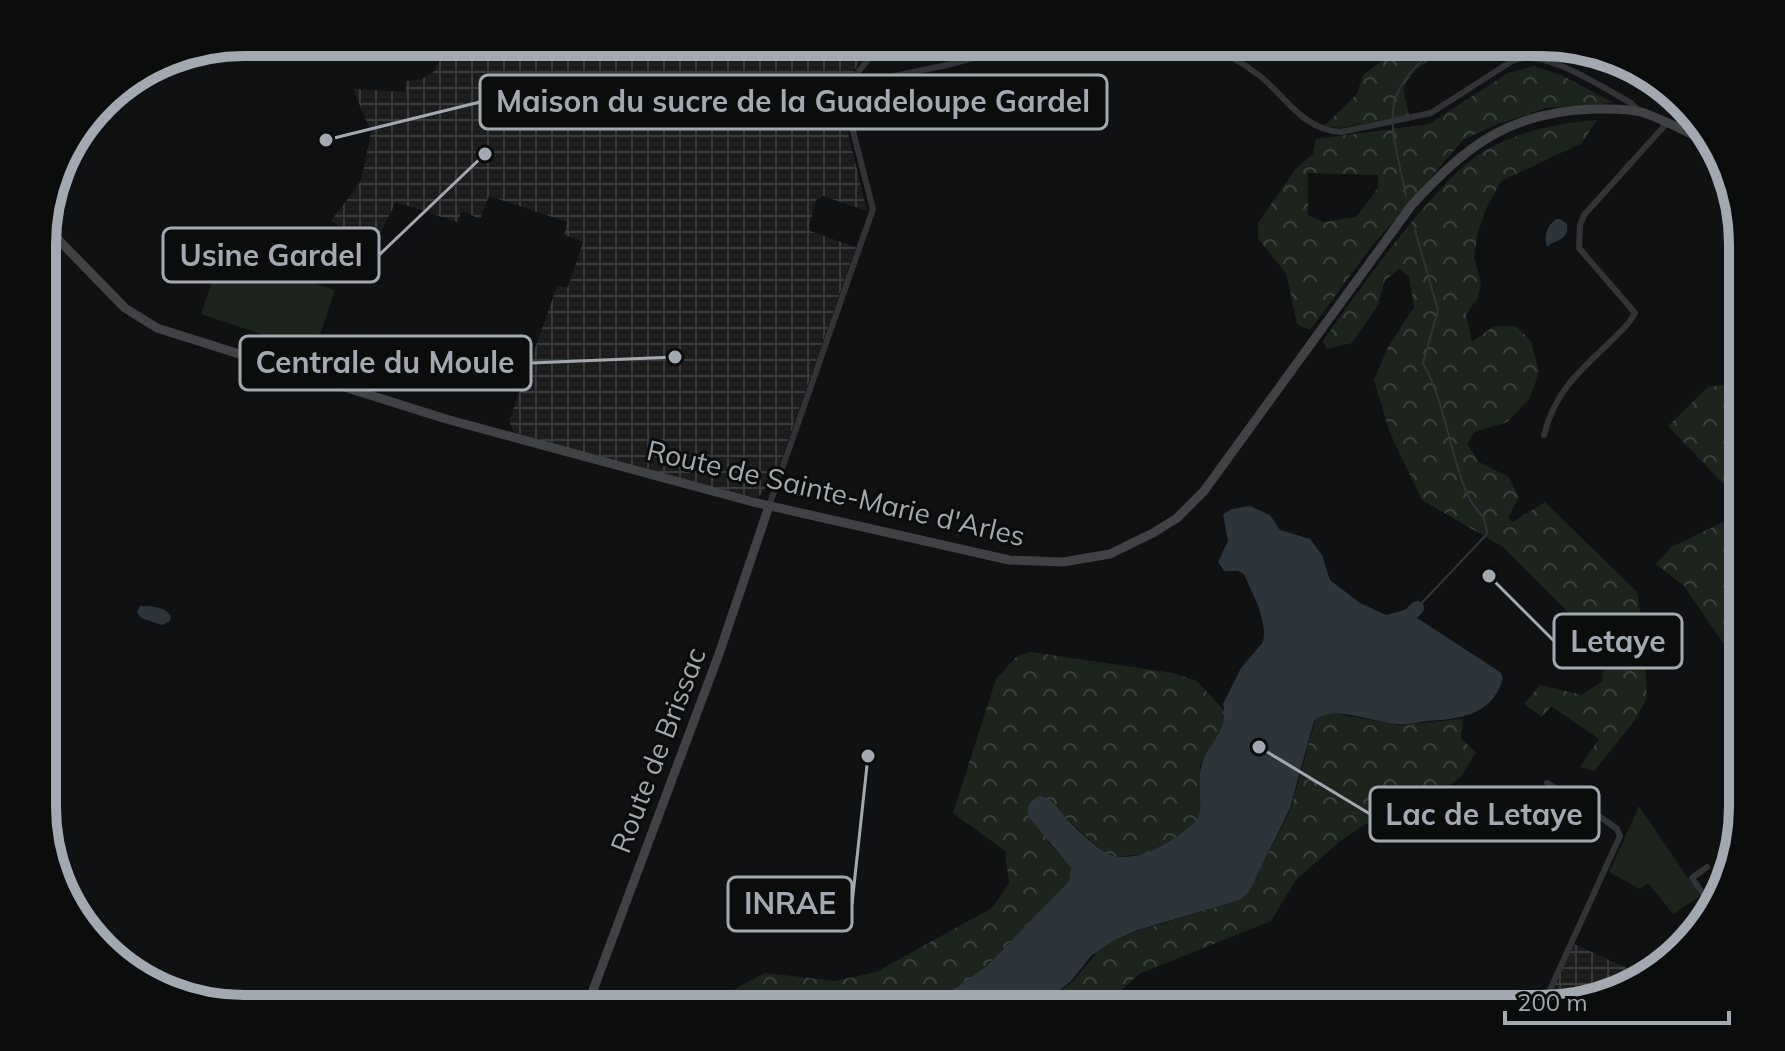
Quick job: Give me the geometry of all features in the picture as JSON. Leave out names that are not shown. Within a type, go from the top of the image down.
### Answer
[{"type":"main road","name":"Route de Sainte-Marie d'Arles","points":[[56,238],[125,308],[157,328],[446,419],[769,506],[1009,560],[1063,562],[1110,554],[1165,526],[1204,491],[1411,206],[1444,170],[1470,148],[1502,129],[1534,117],[1575,110],[1639,112],[1695,136]]},
{"type":"main road","name":"Route de Brissac","points":[[591,995],[719,654],[769,506]]},
{"type":"street","points":[[769,506],[873,209],[846,103],[847,86],[871,56]]},
{"type":"street","points":[[847,86],[981,56]]},
{"type":"street","points":[[1231,56],[1258,74],[1311,125],[1326,131],[1341,132],[1439,109],[1512,61],[1526,56],[1558,65],[1631,103],[1639,112]]},
{"type":"street","points":[[1544,435],[1562,390],[1635,313],[1579,248],[1580,225],[1584,215],[1680,118]]},
{"type":"street","points":[[1547,783],[1617,829],[1620,836],[1549,992],[1552,995]]},
{"type":"street","points":[[1706,898],[1692,878],[1707,867]]},
{"type":"shaded area","points":[[443,56],[862,56],[850,79],[830,101],[846,125],[867,211],[823,196],[816,200],[810,231],[856,247],[777,472],[758,498],[635,468],[514,432],[509,421],[555,292],[558,286],[568,287],[583,242],[564,235],[567,222],[489,196],[480,219],[462,211],[457,222],[396,202],[375,243],[331,221],[361,181],[371,132],[353,89],[405,92],[407,81],[422,79],[433,72]]},
{"type":"shaded area","points":[[1556,219],[1567,224],[1566,233],[1547,247],[1547,232]]},
{"type":"shaded area","points":[[1250,506],[1270,515],[1280,530],[1310,539],[1322,555],[1330,580],[1360,603],[1386,615],[1402,611],[1411,614],[1500,672],[1503,678],[1492,700],[1474,713],[1409,724],[1353,715],[1322,716],[1314,721],[1290,808],[1249,892],[1240,900],[1138,930],[1113,941],[1091,956],[1071,981],[1054,995],[937,995],[956,988],[987,966],[1069,881],[1071,868],[1028,816],[1029,806],[1036,798],[1039,796],[1052,801],[1088,840],[1113,856],[1136,856],[1150,851],[1170,841],[1196,821],[1200,808],[1201,766],[1223,724],[1223,704],[1241,668],[1263,642],[1261,616],[1244,574],[1224,571],[1218,562],[1228,541],[1223,514]]},
{"type":"shaded area","points":[[140,606],[165,610],[171,616],[170,621],[162,625],[141,618],[137,612]]},
{"type":"shaded area","points":[[1574,944],[1633,971],[1613,981],[1578,991],[1554,995],[1551,991]]},
{"type":"green space","points":[[1388,56],[1436,56],[1406,82],[1404,90],[1409,115],[1340,128],[1324,126],[1357,94],[1363,75]]},
{"type":"green space","points":[[1534,66],[1563,76],[1614,103],[1546,108],[1495,125],[1463,140],[1372,246],[1310,330],[1297,324],[1286,273],[1258,239],[1258,223],[1296,168],[1313,154],[1316,139],[1429,124],[1508,73]],"holes":[[[1308,173],[1378,175],[1378,188],[1356,217],[1324,222],[1308,215]]]},
{"type":"green space","points":[[1597,120],[1582,143],[1501,181],[1478,232],[1474,257],[1481,283],[1478,298],[1466,314],[1472,342],[1494,326],[1516,326],[1531,341],[1539,372],[1530,398],[1507,422],[1474,432],[1467,444],[1479,462],[1509,477],[1519,497],[1508,518],[1513,522],[1545,502],[1637,592],[1643,627],[1647,698],[1635,720],[1594,771],[1580,767],[1599,739],[1551,706],[1542,717],[1524,704],[1540,685],[1582,695],[1602,681],[1604,667],[1573,617],[1503,547],[1422,500],[1390,433],[1374,380],[1388,347],[1414,307],[1409,277],[1399,269],[1385,280],[1378,305],[1352,343],[1327,349],[1323,341],[1399,237],[1440,189],[1469,162],[1499,143],[1526,133]]},
{"type":"green space","points":[[222,252],[335,290],[314,352],[201,314]]},
{"type":"green space","points":[[1729,384],[1729,490],[1668,426],[1708,387]]},
{"type":"green space","points":[[1729,519],[1729,652],[1684,586],[1656,564],[1671,547]]},
{"type":"green space","points":[[1031,652],[1173,673],[1197,681],[1226,713],[1222,728],[1200,765],[1201,814],[1193,826],[1152,853],[1115,857],[1106,854],[1066,818],[1057,805],[1048,842],[1071,868],[1069,881],[987,966],[956,988],[937,995],[732,995],[736,988],[765,973],[835,981],[876,972],[992,908],[1009,884],[1005,851],[953,813],[996,679],[1017,656]]},
{"type":"green space","points":[[1332,713],[1399,725],[1463,719],[1461,739],[1476,752],[1460,778],[1416,807],[1403,799],[1339,842],[1296,880],[1271,921],[1139,974],[1116,995],[1056,995],[1072,982],[1101,948],[1113,941],[1240,900],[1249,892],[1291,808],[1315,721],[1320,715]]},
{"type":"green space","points":[[1639,806],[1700,896],[1673,914],[1648,883],[1640,889],[1609,872]]},
{"type":"waterway","points":[[1406,196],[1396,147],[1393,110],[1397,93],[1407,77],[1428,56]]},
{"type":"waterway","points":[[1415,230],[1438,310],[1423,363],[1437,395],[1462,480],[1471,502],[1484,520],[1487,534],[1417,608]]},
{"type":"waterway","points":[[1394,622],[1417,608]]},
{"type":"place","name":"Maison du sucre de la Guadeloupe Gardel","points":[[326,140]]},
{"type":"place","name":"Usine Gardel","points":[[485,154]]},
{"type":"place","name":"Centrale du Moule","points":[[675,357]]},
{"type":"place","name":"Letaye","points":[[1489,576]]},
{"type":"place","name":"Lac de Letaye","points":[[1259,747]]},
{"type":"place","name":"INRAE","points":[[868,756]]}]
